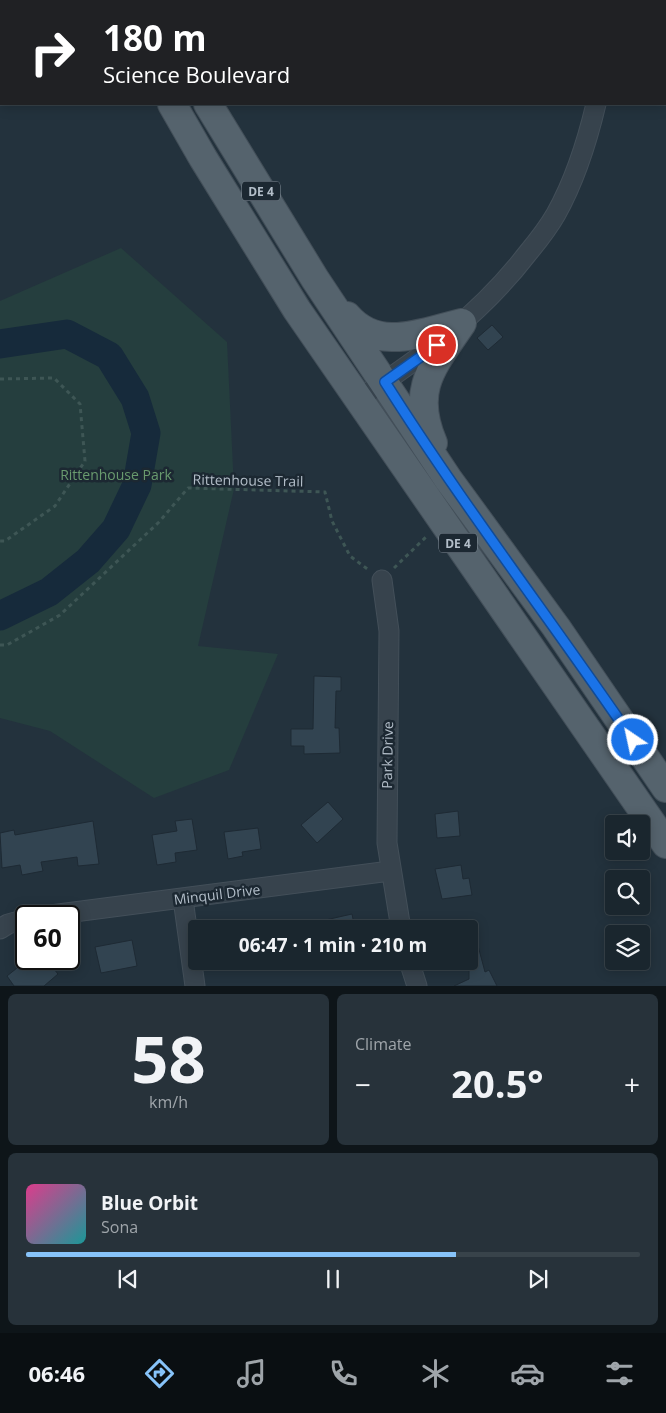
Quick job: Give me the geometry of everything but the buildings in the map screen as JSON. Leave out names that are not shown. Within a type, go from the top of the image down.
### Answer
[{"type":"main road","name":"DE 4","points":[[173,105],[258,249],[358,400],[666,844]]},
{"type":"main road","name":"DE 4","points":[[209,105],[315,279],[448,479],[556,627],[666,788]]},
{"type":"main road","points":[[315,279],[358,328],[380,337],[399,337],[462,323]]},
{"type":"main road","points":[[448,479],[430,436],[424,412],[423,388],[434,366],[462,323]]},
{"type":"street","points":[[358,400],[437,345],[479,309],[512,273],[556,215],[589,136],[596,105]]},
{"type":"street","name":"Park Drive","points":[[382,580],[389,631],[386,811],[390,871],[399,920]]},
{"type":"street","name":"Minquil Drive","points":[[80,912],[390,871]]},
{"type":"street","points":[[183,899],[195,986]]},
{"type":"street","points":[[0,929],[15,922]]},
{"type":"street","points":[[412,970],[417,986]]},
{"type":"path","points":[[0,379],[54,378],[80,404],[85,461],[54,506],[5,541],[0,541]]},
{"type":"path","name":"Rittenhouse Trail","points":[[0,645],[7,645],[60,614],[159,522],[188,488],[325,492],[332,521],[350,556],[382,580]]},
{"type":"path","points":[[382,580],[426,538]]},
{"type":"green space","name":"Rittenhouse Park","points":[[121,248],[227,342],[234,489],[198,646],[278,654],[229,770],[154,798],[50,731],[0,718],[0,301]]},
{"type":"waterway","points":[[0,344],[67,334],[109,356],[135,398],[146,433],[137,485],[116,529],[88,561],[49,592],[0,616]]},
{"type":"route","points":[[437,345],[385,382],[448,479],[556,627],[633,740]]}]
